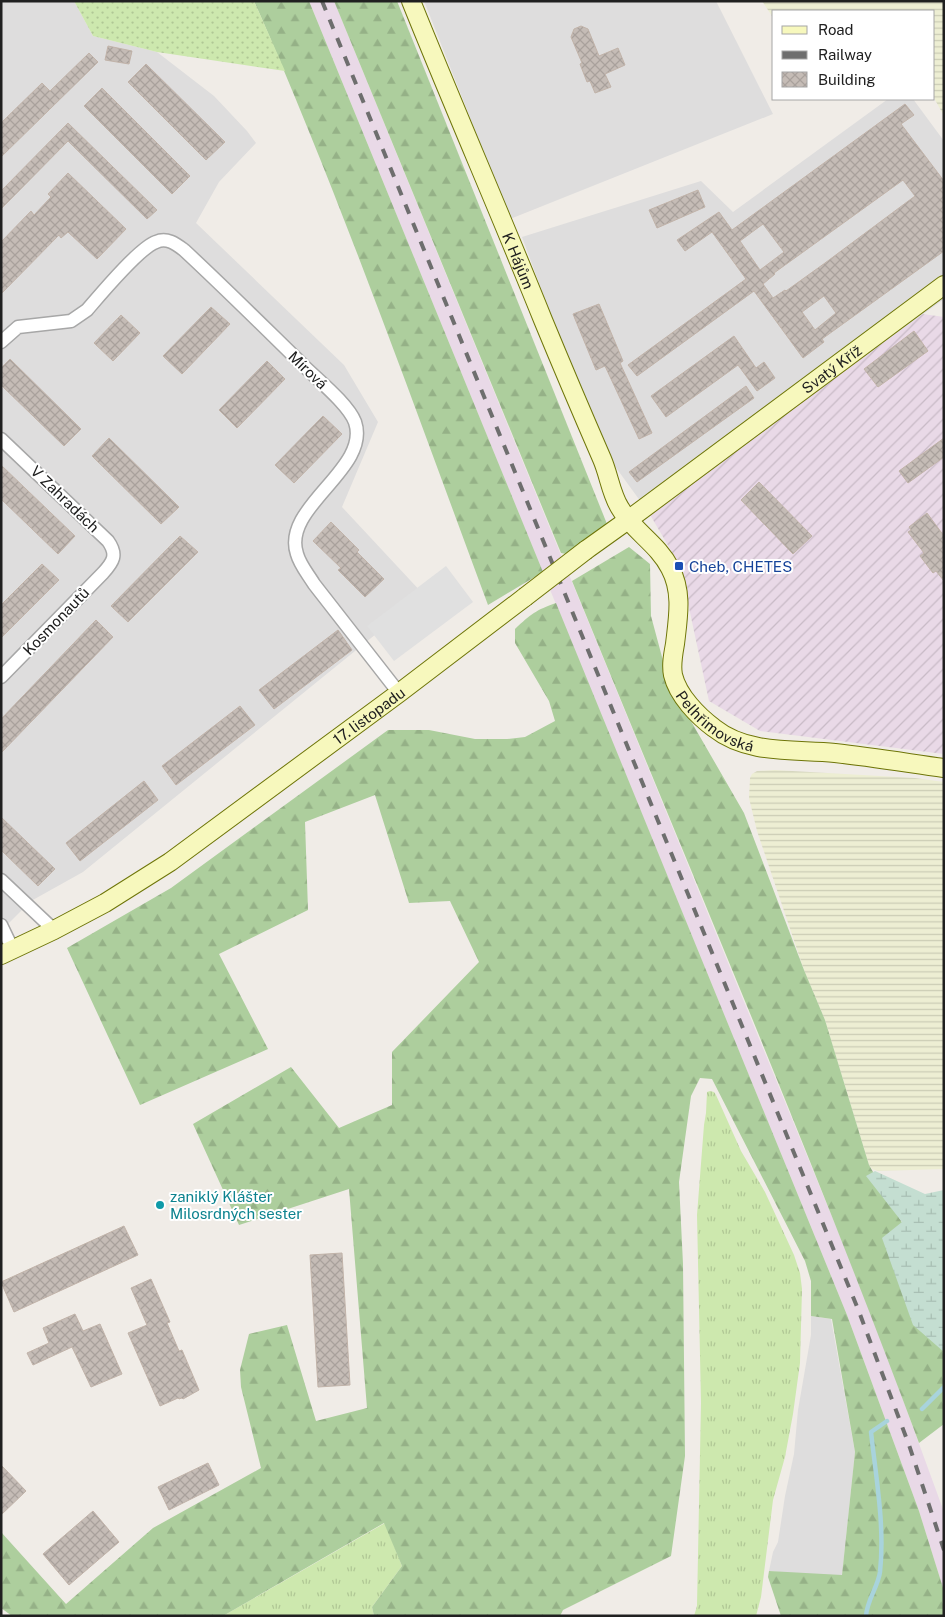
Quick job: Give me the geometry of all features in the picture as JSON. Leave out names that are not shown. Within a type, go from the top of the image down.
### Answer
[{"type":"street","name":"K Hájům","points":[[411,1],[571,390],[603,462],[619,507],[628,520]]},
{"type":"street","name":"Mírová","points":[[1,342],[18,327],[71,321],[86,310],[141,252],[156,242],[167,240],[184,250],[323,385],[350,413],[355,423],[356,446],[347,461],[305,515],[297,532],[295,541],[296,553],[314,584],[399,693]]},
{"type":"street","name":"Svatý Kříž","points":[[719,451],[944,285]]},
{"type":"street","name":"V Zahradách","points":[[1,439],[108,541],[113,548],[114,558],[110,566]]},
{"type":"street","name":"17. listopadu","points":[[7,952],[105,903],[206,837],[719,451]]},
{"type":"street","name":"Pelhřimovská","points":[[628,520],[657,549],[670,566],[678,592],[679,612],[672,664],[674,677],[691,707],[715,729],[727,737],[750,745],[770,749],[832,753],[944,768]]},
{"type":"street","name":"Kosmonautů","points":[[1,677],[110,566]]},
{"type":"street","points":[[1,880],[54,930]]},
{"type":"street","points":[[1,925],[7,952]]},
{"type":"shaded area","points":[[1,1],[74,1],[93,36],[157,52],[214,96],[256,143],[219,182],[196,223],[344,365],[378,422],[342,507],[424,595],[83,872],[31,901],[1,931]]},
{"type":"shaded area","points":[[309,1],[334,1],[869,1307],[944,1512],[944,1591],[919,1511],[847,1315]]},
{"type":"shaded area","points":[[424,1],[716,1],[773,114],[510,219]]},
{"type":"shaded area","points":[[887,100],[914,100],[944,141],[944,299],[649,513],[598,443],[522,237],[701,181],[733,212]]},
{"type":"shaded area","points":[[923,314],[944,317],[944,754],[760,731],[709,701],[680,566],[649,513]]},
{"type":"shaded area","points":[[446,566],[473,602],[394,661],[367,626]]},
{"type":"shaded area","points":[[811,1316],[831,1319],[855,1452],[842,1576],[769,1571],[773,1552],[778,1542],[794,1454],[798,1410],[811,1335]]},
{"type":"green space","points":[[74,1],[254,1],[285,71],[157,52],[93,36]]},
{"type":"green space","points":[[254,1],[309,1],[543,572],[488,605],[404,377],[317,150]]},
{"type":"green space","points":[[334,1],[397,1],[607,524],[566,554],[561,553]]},
{"type":"green space","points":[[762,1],[944,1],[944,116],[935,100],[935,10],[772,10],[772,16]]},
{"type":"green space","points":[[629,547],[650,564],[651,616],[669,683],[744,813],[825,1020],[869,1165],[912,1240],[944,1247],[944,1424],[919,1443],[793,1118],[572,581]]},
{"type":"green space","points":[[556,603],[847,1315],[919,1511],[944,1591],[944,1616],[781,1616],[768,1577],[769,1571],[842,1575],[855,1452],[832,1319],[811,1316],[811,1281],[805,1261],[712,1079],[700,1078],[691,1096],[679,1182],[683,1264],[685,1456],[671,1556],[563,1610],[560,1616],[374,1616],[372,1607],[402,1566],[384,1523],[223,1616],[12,1616],[1,1608],[1,1532],[66,1604],[153,1528],[261,1468],[241,1387],[240,1370],[249,1334],[287,1325],[316,1421],[367,1408],[349,1189],[239,1225],[193,1124],[291,1067],[339,1128],[392,1105],[392,1052],[479,962],[450,901],[409,903],[375,795],[305,822],[308,910],[219,954],[268,1049],[140,1105],[67,948],[171,888],[388,730],[429,730],[475,739],[507,739],[525,737],[555,721],[549,701],[515,643],[515,629],[534,613]]},
{"type":"green space","points":[[775,770],[915,778],[944,782],[944,1169],[878,1171],[872,1169],[869,1165],[825,1020],[804,970],[757,831],[749,798],[752,774],[757,771]]},
{"type":"green space","points":[[710,1091],[716,1095],[741,1151],[765,1192],[794,1255],[800,1273],[802,1289],[800,1363],[793,1414],[785,1457],[773,1500],[761,1597],[756,1616],[694,1616],[697,1606],[701,1403],[697,1215],[707,1092]]},
{"type":"green space","points":[[875,1171],[925,1194],[944,1190],[944,1352],[913,1325],[882,1238],[902,1222],[866,1176]]},
{"type":"green space","points":[[385,1523],[402,1566],[372,1607],[374,1616],[223,1616]]},
{"type":"building","points":[[581,26],[588,29],[599,56],[618,48],[625,65],[605,74],[611,87],[595,93],[590,81],[587,82],[580,64],[582,63],[571,37],[574,29]]},
{"type":"building","points":[[108,46],[132,51],[129,64],[105,60]]},
{"type":"building","points":[[89,53],[98,62],[1,157],[1,123],[42,83],[50,91]]},
{"type":"building","points":[[146,64],[225,142],[206,160],[128,82]]},
{"type":"building","points":[[102,88],[190,176],[172,194],[84,106]]},
{"type":"building","points":[[905,104],[914,115],[901,124],[944,181],[944,251],[822,339],[824,342],[803,358],[754,291],[637,376],[628,365],[746,279],[712,232],[685,251],[677,240],[719,212],[732,230]],"holes":[[[903,180],[915,196],[825,263],[773,298],[763,284],[774,273]],[[763,224],[784,252],[760,270],[740,241]],[[824,296],[836,313],[815,330],[802,312]]]},
{"type":"building","points":[[68,123],[157,210],[147,219],[68,141],[1,209],[1,191]]},
{"type":"building","points":[[68,173],[126,229],[97,259],[68,232],[61,238],[59,235],[1,294],[1,242],[31,211],[34,215],[51,197],[48,194]]},
{"type":"building","points":[[698,190],[705,207],[657,228],[649,210]]},
{"type":"building","points":[[599,304],[623,361],[620,363],[652,433],[639,439],[605,366],[596,370],[573,314]]},
{"type":"building","points":[[211,307],[230,324],[182,374],[163,356]]},
{"type":"building","points":[[121,315],[140,333],[113,361],[94,343]]},
{"type":"building","points":[[914,331],[928,351],[878,387],[864,369]]},
{"type":"building","points":[[734,336],[756,368],[764,362],[775,378],[757,391],[738,365],[666,417],[651,396]]},
{"type":"building","points":[[10,359],[81,429],[64,446],[1,385],[1,368]]},
{"type":"building","points":[[267,361],[285,379],[237,428],[219,410]]},
{"type":"building","points":[[746,386],[754,398],[637,482],[629,472]]},
{"type":"building","points":[[323,416],[342,434],[294,483],[275,465]]},
{"type":"building","points":[[109,438],[179,507],[161,524],[92,456]]},
{"type":"building","points":[[944,438],[944,457],[908,483],[899,471]]},
{"type":"building","points":[[1,465],[75,536],[58,554],[1,499]]},
{"type":"building","points":[[759,482],[812,536],[793,554],[741,500]]},
{"type":"building","points":[[927,513],[944,536],[944,581],[936,571],[933,573],[920,556],[924,553],[908,532],[911,530],[909,527]]},
{"type":"building","points":[[331,522],[384,579],[365,597],[338,570],[341,568],[313,541]]},
{"type":"building","points":[[180,536],[198,552],[128,622],[111,606]]},
{"type":"building","points":[[42,564],[59,580],[1,638],[1,605]]},
{"type":"building","points":[[96,620],[113,637],[1,753],[1,719]]},
{"type":"building","points":[[338,630],[352,650],[274,709],[259,690]]},
{"type":"building","points":[[240,706],[255,725],[176,785],[162,766]]},
{"type":"building","points":[[144,781],[158,800],[80,861],[66,843]]},
{"type":"building","points":[[1,817],[55,869],[38,886],[1,850]]},
{"type":"building","points":[[124,1226],[138,1255],[14,1312],[1,1282]]},
{"type":"building","points":[[342,1253],[350,1385],[318,1387],[310,1255]]},
{"type":"building","points":[[151,1279],[170,1322],[167,1323],[179,1351],[182,1350],[199,1390],[183,1399],[178,1398],[160,1406],[128,1333],[147,1325],[131,1288]]},
{"type":"building","points":[[75,1314],[83,1331],[100,1324],[122,1374],[91,1387],[72,1347],[33,1365],[27,1353],[49,1343],[43,1328]]},
{"type":"building","points":[[208,1463],[219,1485],[169,1510],[158,1487]]},
{"type":"building","points":[[1,1465],[26,1491],[1,1515]]},
{"type":"building","points":[[93,1511],[119,1542],[69,1585],[43,1554]]},
{"type":"waterway","points":[[922,1409],[944,1387]]},
{"type":"waterway","points":[[866,1616],[868,1604],[879,1578],[881,1555],[879,1502],[871,1432],[887,1421]]},
{"type":"railway","points":[[322,1],[858,1309],[909,1445],[944,1550]]},
{"type":"place","name":"Cheb, CHETES","points":[[679,566]]},
{"type":"place","name":"zaniklý Klášter Milosrdných sester","points":[[160,1205]]}]
